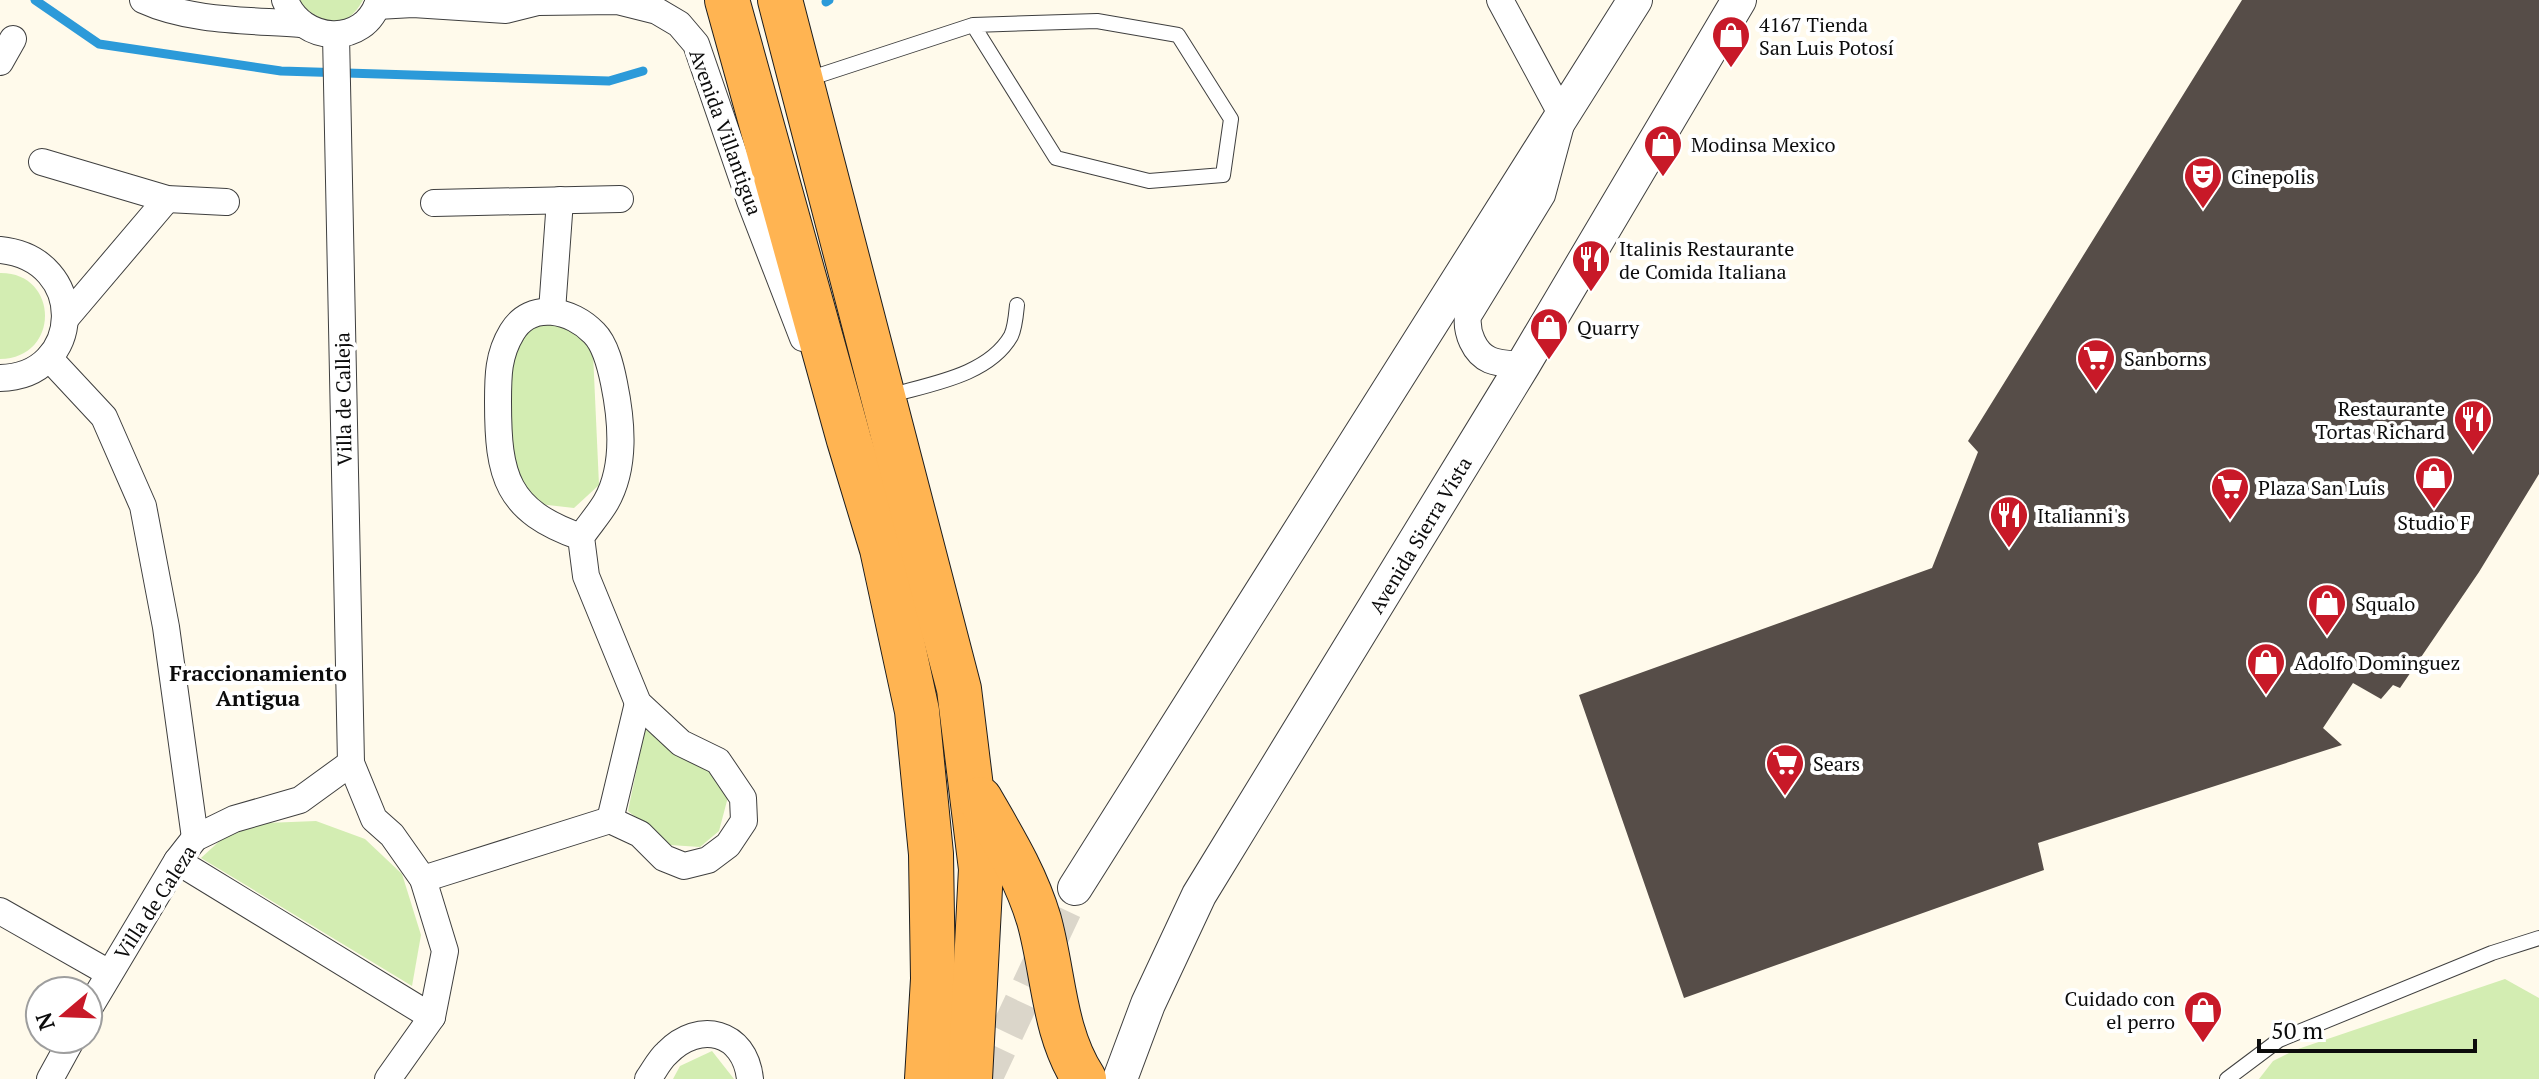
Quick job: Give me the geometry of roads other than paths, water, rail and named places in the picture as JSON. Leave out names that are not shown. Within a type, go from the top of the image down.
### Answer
[{"type":"highway","points":[[727,0],[882,549],[917,711],[931,854],[933,979],[927,1079]]},
{"type":"highway","points":[[780,0],[959,689],[981,869],[970,1079]]},
{"type":"highway","points":[[971,782],[1023,873],[1042,933],[1058,1021],[1073,1062],[1084,1079]]},
{"type":"street","points":[[143,0],[201,16],[301,24]]},
{"type":"street","points":[[285,0],[292,15],[301,24],[336,45],[360,26],[378,3]]},
{"type":"street","points":[[1500,0],[1563,117],[1542,195],[1468,316],[1466,331],[1489,360],[1523,365]]},
{"type":"street","points":[[1075,888],[1635,0]]},
{"type":"street","name":"Avenida Sierra Vista","points":[[1120,1079],[1148,1004],[1199,895],[1523,365],[1739,0]]},
{"type":"street","name":"Avenida Villantigua","points":[[378,3],[477,4],[506,10],[538,1],[617,1],[657,11],[679,24],[696,44],[792,315],[849,440]]},
{"type":"street","points":[[0,62],[13,39]]},
{"type":"street","name":"Villa de Calleja","points":[[336,45],[351,763]]},
{"type":"street","points":[[42,162],[167,199],[226,202]]},
{"type":"street","points":[[66,318],[167,199]]},
{"type":"street","points":[[434,203],[620,199]]},
{"type":"street","points":[[552,311],[560,200]]},
{"type":"street","points":[[0,250],[18,252],[38,261],[53,277],[63,297],[66,318],[61,340],[49,358],[32,371],[13,378],[0,378]]},
{"type":"street","points":[[423,879],[610,820],[640,834],[664,858],[684,866],[708,860],[728,845],[744,821],[743,798],[718,761],[681,743],[638,703],[586,576],[581,537],[607,500],[621,455],[619,408],[611,368],[597,335],[574,317],[552,311],[529,314],[512,330],[498,363],[498,442],[502,468],[513,493],[531,512],[561,530],[581,537]]},
{"type":"street","points":[[49,358],[104,417],[143,506],[166,627],[195,838]]},
{"type":"street","points":[[610,820],[638,703]]},
{"type":"street","points":[[351,763],[374,819],[392,835],[423,879],[445,951],[432,1017],[388,1079]]},
{"type":"street","name":"Villa de Caleza","points":[[104,982],[177,861],[195,838],[234,819],[300,800],[351,763]]},
{"type":"street","points":[[177,861],[432,1017]]},
{"type":"street","points":[[0,911],[109,973]]},
{"type":"street","points":[[648,1079],[667,1052],[691,1037],[712,1032],[729,1040],[744,1053],[750,1079]]},
{"type":"street","points":[[50,1079],[63,1055]]},
{"type":"lane","points":[[801,81],[973,25],[1097,21],[1178,35],[1231,119],[1223,175],[1149,181],[1056,158],[973,25]]},
{"type":"lane","points":[[884,398],[961,374],[994,358],[1012,334],[1017,305]]},
{"type":"lane","points":[[2227,1079],[2279,1040],[2492,953],[2539,938]]},
{"type":"waterway","points":[[35,0],[99,44],[281,71],[609,81],[643,71]]},
{"type":"tunnel","points":[[985,1079],[1075,888]]},
{"type":"place","name":"4167 Tienda San Luis Potosí","points":[[1731,69]]},
{"type":"place","name":"Modinsa Mexico","points":[[1663,178]]},
{"type":"place","name":"Cinepolis","points":[[2203,210]]},
{"type":"place","name":"Italinis Restaurante de Comida Italiana","points":[[1591,293]]},
{"type":"place","name":"Quarry","points":[[1549,361]]},
{"type":"place","name":"Sanborns","points":[[2096,392]]},
{"type":"place","name":"Restaurante Tortas Richard","points":[[2473,453]]},
{"type":"place","name":"Studio F","points":[[2434,510]]},
{"type":"place","name":"Plaza San Luis","points":[[2230,521]]},
{"type":"place","name":"Italianni's","points":[[2009,549]]},
{"type":"place","name":"Squalo","points":[[2327,637]]},
{"type":"place","name":"Adolfo Dominguez","points":[[2266,696]]},
{"type":"place","name":"Sears","points":[[1785,797]]},
{"type":"place","name":"Cuidado con el perro","points":[[2203,1044]]},
{"type":"district","name":"Fraccionamiento Antigua","points":[[258,684]]}]
